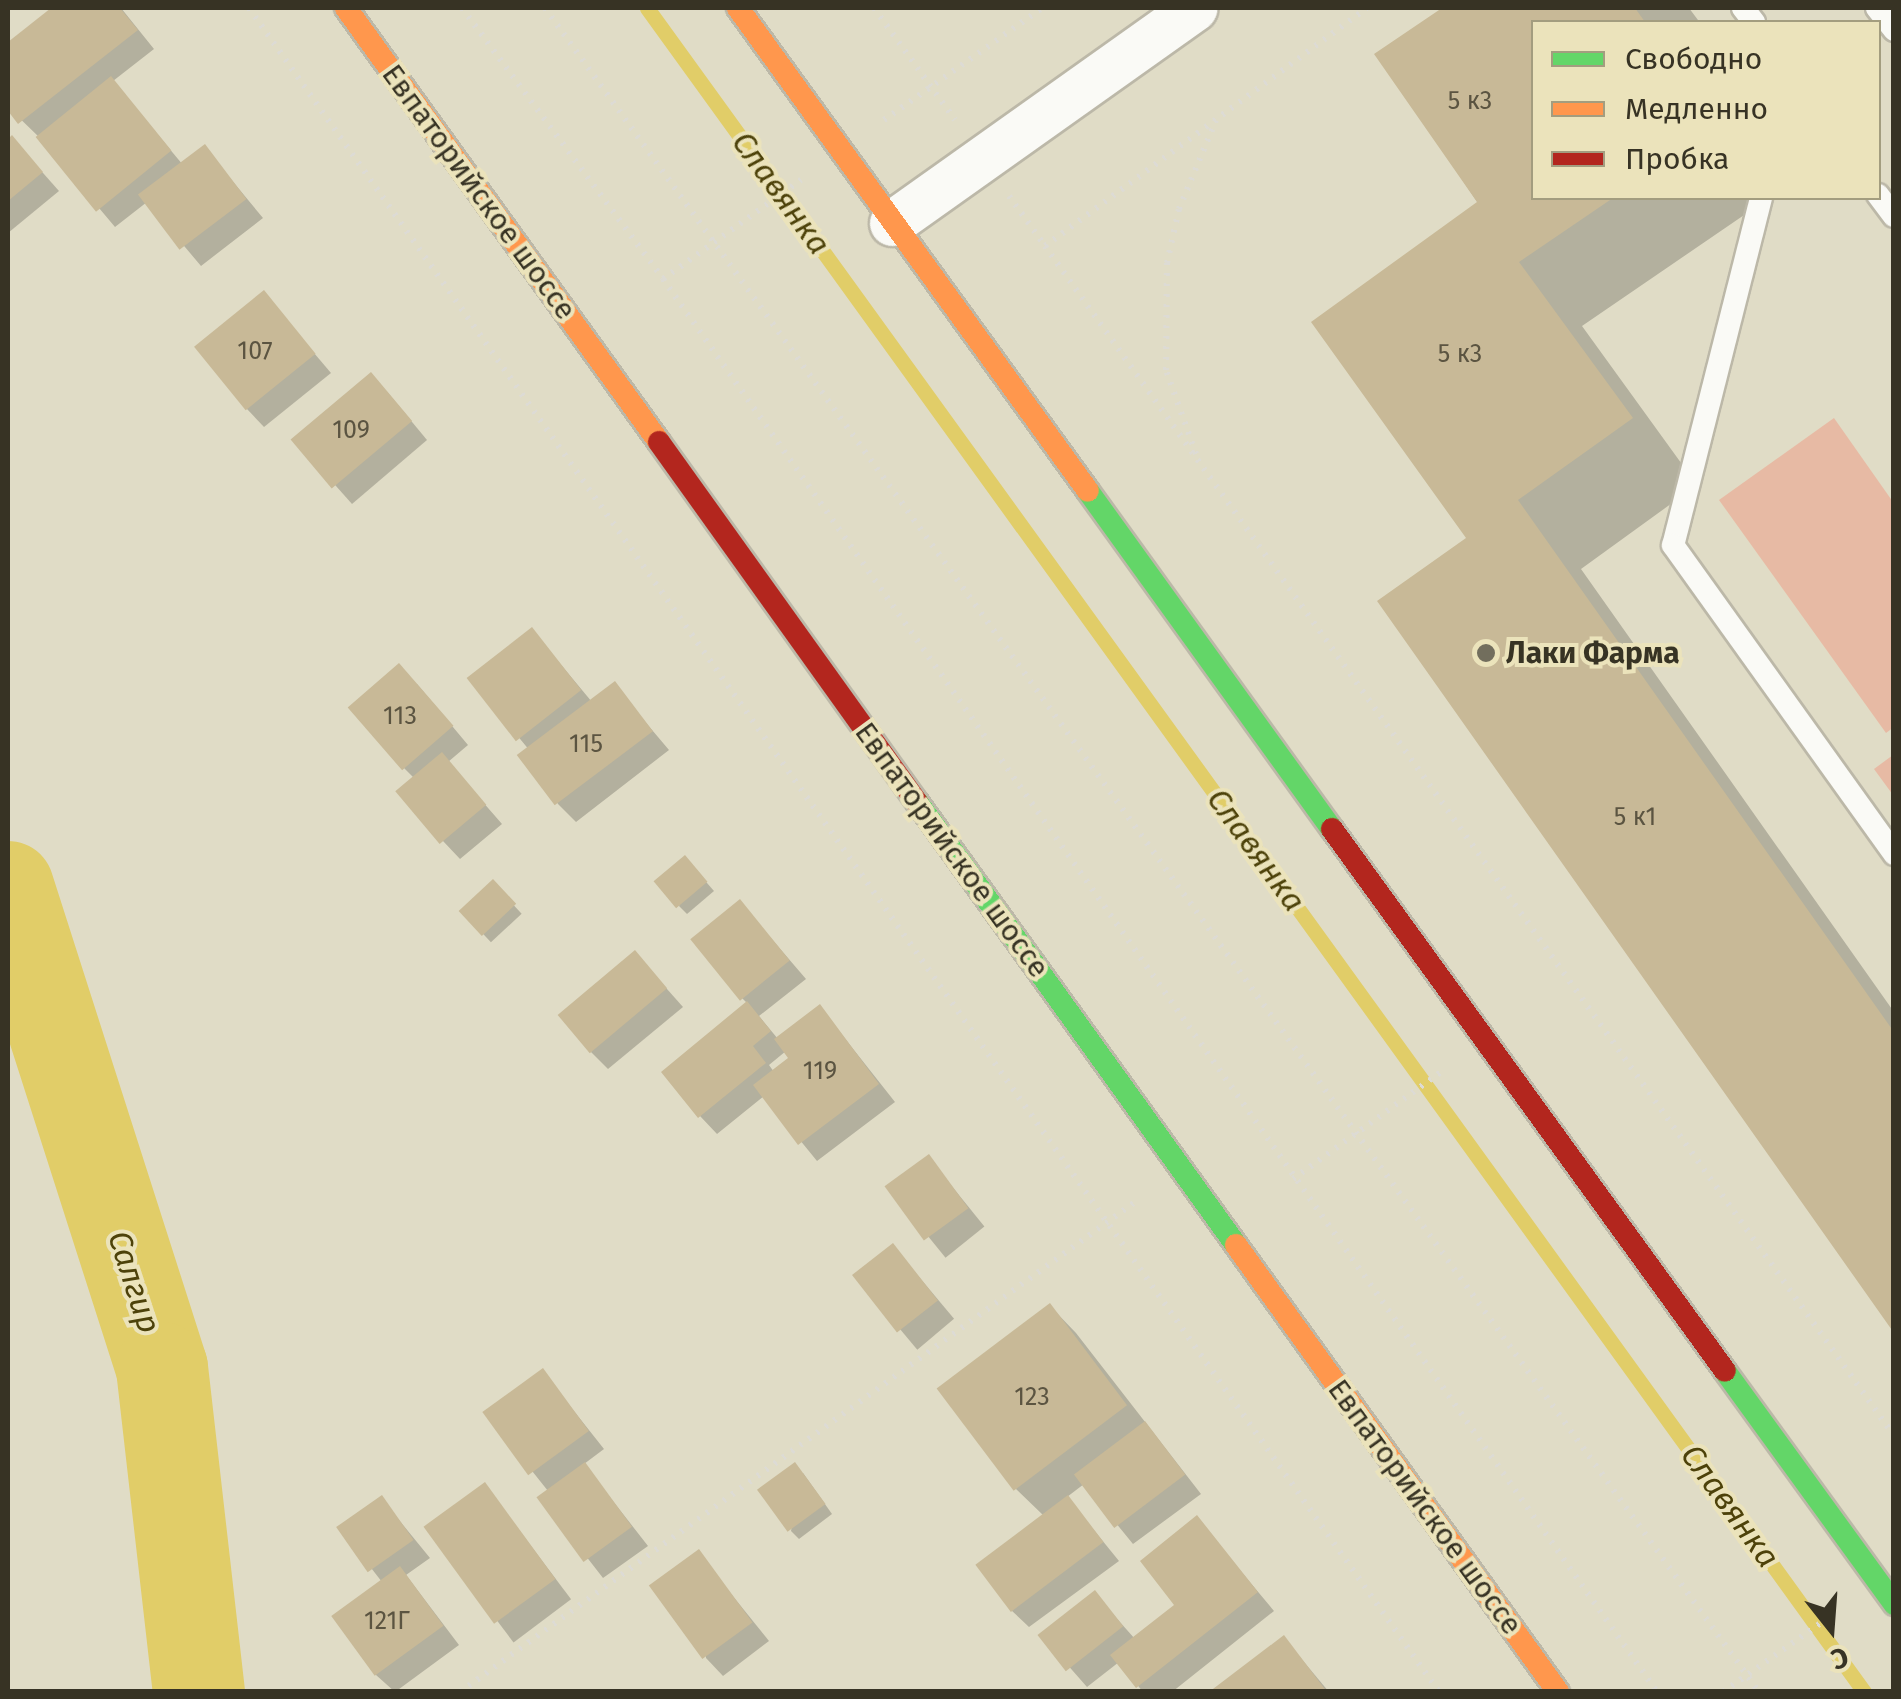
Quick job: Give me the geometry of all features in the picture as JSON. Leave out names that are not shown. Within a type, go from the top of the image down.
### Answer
[{"type":"main road","name":"Евпаторийское шоссе","points":[[346,8],[1558,1692]]},
{"type":"main road","points":[[738,8],[1894,1604]]},
{"type":"street","points":[[892,223],[1194,8]]},
{"type":"lane","points":[[1877,8],[1894,30]]},
{"type":"lane","points":[[1760,200],[1673,545],[1894,854]]},
{"type":"path","points":[[249,8],[1439,1692]]},
{"type":"path","points":[[462,8],[663,278],[1657,1692]]},
{"type":"path","points":[[545,8],[1759,1692]]},
{"type":"path","points":[[874,8],[1894,1436]]},
{"type":"path","points":[[663,278],[1042,8]]},
{"type":"path","points":[[1044,246],[1367,8]]},
{"type":"path","points":[[1198,462],[1166,370],[1167,263],[1179,208],[1216,119]]},
{"type":"path","points":[[1293,1178],[1485,1040]]},
{"type":"path","points":[[460,1692],[1181,1168]]},
{"type":"path","points":[[1723,1692],[1850,1602]]},
{"type":"shaded area","points":[[1834,418],[1893,502],[1894,727],[1886,733],[1719,500]]},
{"type":"shaded area","points":[[1893,755],[1893,795],[1874,769]]},
{"type":"building","points":[[51,8],[120,8],[138,30],[18,124],[8,111],[8,42]]},
{"type":"building","points":[[1442,8],[1635,8],[1644,20],[1531,20],[1531,200],[1610,200],[1519,262],[1633,418],[1518,500],[1894,1032],[1894,1333],[1377,601],[1466,538],[1311,322],[1477,202],[1374,54]]},
{"type":"building","points":[[111,76],[171,151],[96,212],[36,137]]},
{"type":"building","points":[[12,135],[43,172],[8,201],[8,139]]},
{"type":"building","points":[[205,144],[247,199],[179,250],[138,195]]},
{"type":"building","points":[[264,290],[316,354],[246,410],[194,347]]},
{"type":"building","points":[[371,372],[412,421],[332,489],[291,439]]},
{"type":"building","points":[[532,627],[581,690],[516,741],[467,678]]},
{"type":"building","points":[[399,663],[453,726],[402,770],[348,708]]},
{"type":"building","points":[[615,681],[653,731],[555,805],[517,755]]},
{"type":"building","points":[[442,752],[486,805],[440,844],[395,791]]},
{"type":"building","points":[[685,855],[707,882],[676,908],[654,881]]},
{"type":"building","points":[[493,879],[516,904],[482,936],[459,911]]},
{"type":"building","points":[[740,899],[790,960],[740,1001],[690,939]]},
{"type":"building","points":[[635,950],[667,988],[590,1053],[558,1015]]},
{"type":"building","points":[[747,1001],[771,1031],[753,1046],[766,1063],[698,1118],[661,1072]]},
{"type":"building","points":[[820,1004],[879,1084],[798,1145],[753,1085],[788,1058],[774,1039]]},
{"type":"building","points":[[929,1154],[968,1208],[924,1241],[885,1186]]},
{"type":"building","points":[[893,1243],[938,1301],[897,1333],[852,1275]]},
{"type":"building","points":[[1050,1303],[1127,1405],[1014,1491],[937,1388]]},
{"type":"building","points":[[543,1368],[589,1431],[528,1475],[482,1412]]},
{"type":"building","points":[[1145,1421],[1185,1475],[1114,1528],[1074,1475]]},
{"type":"building","points":[[585,1462],[632,1527],[583,1562],[536,1497]]},
{"type":"building","points":[[795,1462],[826,1504],[788,1532],[757,1490]]},
{"type":"building","points":[[485,1482],[556,1579],[494,1624],[424,1527]]},
{"type":"building","points":[[382,1495],[414,1540],[368,1572],[336,1527]]},
{"type":"building","points":[[1068,1495],[1104,1542],[1011,1612],[975,1565]]},
{"type":"building","points":[[1197,1515],[1258,1592],[1136,1688],[1110,1655],[1174,1605],[1140,1561]]},
{"type":"building","points":[[699,1549],[752,1623],[702,1659],[649,1585]]},
{"type":"building","points":[[400,1566],[443,1626],[375,1676],[331,1616]]},
{"type":"building","points":[[1095,1590],[1123,1626],[1066,1671],[1037,1635]]},
{"type":"building","points":[[1284,1635],[1327,1692],[1209,1692]]},
{"type":"waterway","name":"Славянка","points":[[647,8],[1864,1692]]},
{"type":"waterway","name":"Салгир","points":[[8,887],[162,1368],[199,1692]]},
{"type":"traffic: fast","points":[[1088,491],[1332,829]]},
{"type":"traffic: fast","points":[[917,802],[1236,1245]]},
{"type":"traffic: fast","points":[[1725,1371],[1894,1604]]},
{"type":"traffic: slow","points":[[346,8],[659,442]]},
{"type":"traffic: slow","points":[[738,8],[1088,491]]},
{"type":"traffic: slow","points":[[1236,1245],[1558,1692]]},
{"type":"traffic: jam","points":[[659,442],[917,802]]},
{"type":"traffic: jam","points":[[1332,829],[1725,1371]]},
{"type":"place","name":"Лаки Фарма","points":[[1486,653]]}]
